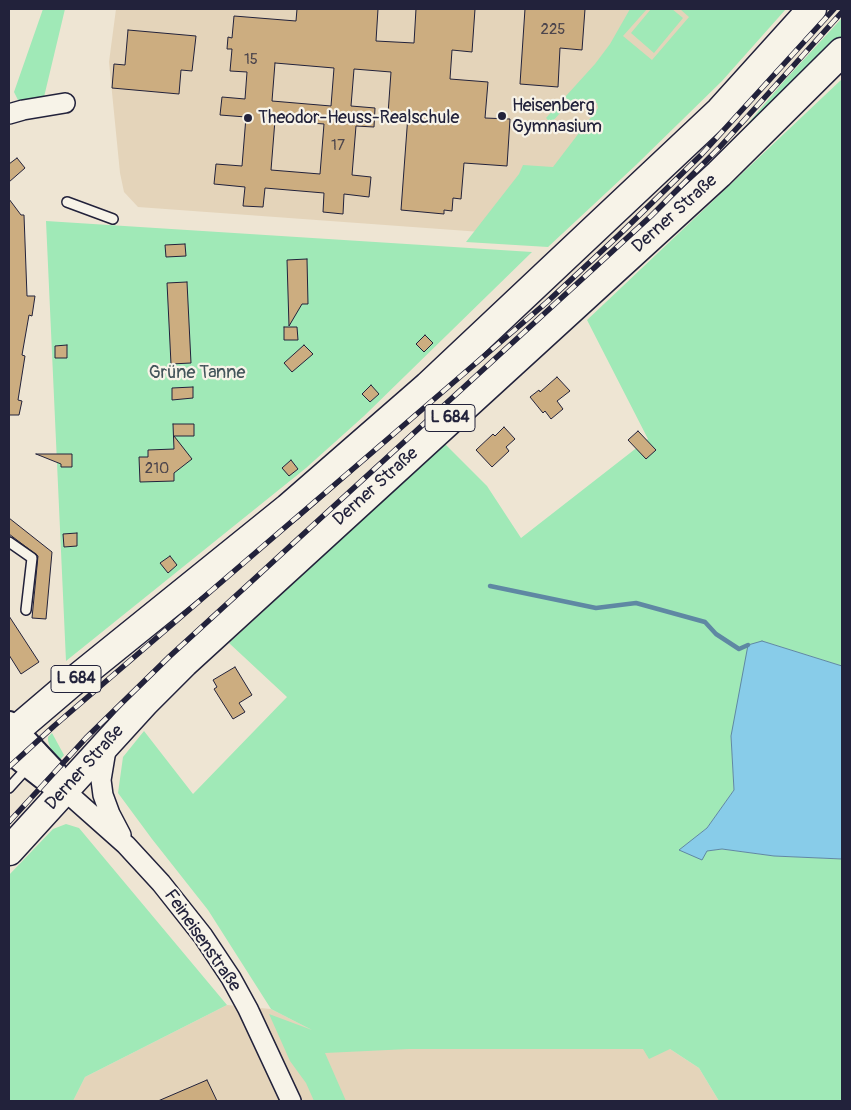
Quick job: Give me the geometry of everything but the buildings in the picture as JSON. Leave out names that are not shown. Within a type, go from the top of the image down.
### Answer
[{"type":"main road","name":"L 684","points":[[10,735],[70,684],[288,508],[428,386],[720,111],[806,16]]},
{"type":"main road","name":"Derner Straße","points":[[9,851],[107,743],[184,663],[720,174],[842,52]]},
{"type":"street","points":[[9,114],[65,103]]},
{"type":"street","points":[[10,735],[33,761],[54,772],[64,790]]},
{"type":"street","name":"Feineisenstraße","points":[[107,743],[101,780],[103,794],[110,814],[126,845]]},
{"type":"street","name":"Feineisenstraße","points":[[64,790],[126,845],[161,883],[203,936],[222,964],[264,1041],[291,1101]]},
{"type":"lane","points":[[67,202],[114,219]]},
{"type":"lane","points":[[9,542],[32,558],[26,610]]},
{"type":"lane","points":[[9,788],[33,761]]},
{"type":"shaded area","points":[[116,9],[739,9],[495,233],[138,207],[124,192],[120,173],[109,62]]},
{"type":"shaded area","points":[[227,1005],[271,1009],[320,1034],[670,1049],[699,1068],[719,1101],[73,1101],[85,1077]]},
{"type":"green space","points":[[43,9],[65,9],[44,97],[19,102],[14,92]]},
{"type":"green space","points":[[630,9],[647,9],[623,36],[652,60],[689,17],[680,9],[786,9],[722,81],[548,247],[466,242],[519,174],[523,165],[553,167],[598,108],[597,103],[571,101],[551,123],[546,118],[595,64],[610,44]]},
{"type":"green space","points":[[651,9],[672,9],[683,18],[654,53],[631,33]]},
{"type":"green space","points":[[842,18],[842,37],[828,54],[659,215],[739,134],[784,81]]},
{"type":"green space","points":[[842,79],[842,666],[762,641],[731,736],[734,790],[707,828],[680,850],[707,851],[722,849],[774,856],[842,859],[842,1101],[719,1101],[699,1068],[670,1049],[649,1059],[643,1049],[409,1049],[325,1053],[346,1101],[314,1101],[306,1083],[290,1061],[269,1014],[312,1030],[271,1009],[208,910],[118,793],[123,757],[144,731],[193,794],[287,697],[229,643],[445,444],[487,486],[521,538],[648,439],[587,320]]},
{"type":"green space","name":"Grüne Tanne","points":[[46,221],[532,252],[364,416],[306,468],[66,661]]},
{"type":"green space","points":[[52,733],[64,755],[59,761],[53,755],[48,741],[48,737]]},
{"type":"green space","points":[[66,824],[79,828],[227,1005],[85,1077],[73,1101],[9,1101],[9,875],[53,829]]},
{"type":"water","points":[[762,641],[842,666],[842,859],[774,856],[722,849],[707,851],[702,860],[679,850],[707,828],[734,790],[731,736],[748,645]]},
{"type":"waterway","points":[[490,586],[596,608],[636,603],[705,622],[716,634],[739,649],[748,645]]},
{"type":"railway","points":[[9,767],[54,726],[547,302],[701,155],[834,9]]},
{"type":"railway","points":[[9,822],[86,738],[170,656],[651,216],[719,148],[842,12]]},
{"type":"place","name":"Heisenberg Gymnasium","points":[[502,116]]},
{"type":"place","name":"Theodor-Heuss-Realschule","points":[[248,118]]}]
